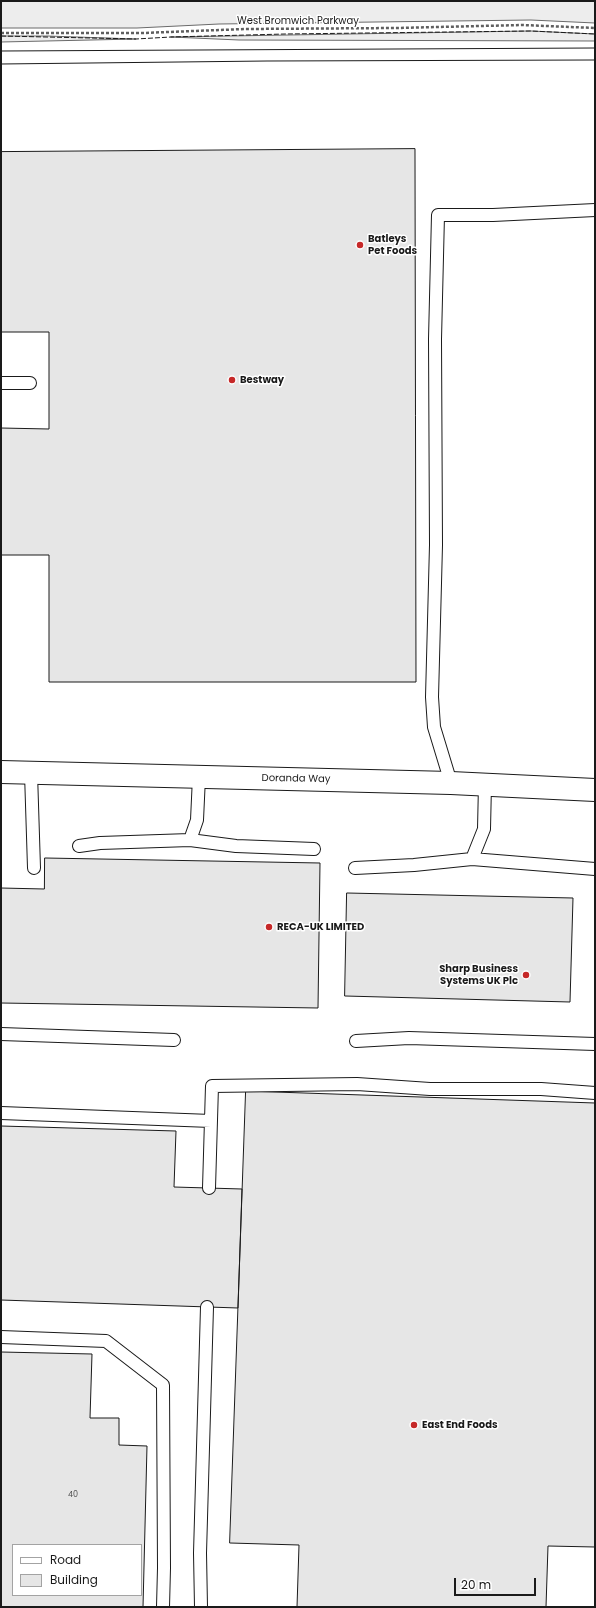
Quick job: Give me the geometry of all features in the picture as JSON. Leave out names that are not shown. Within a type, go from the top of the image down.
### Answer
[{"type":"street","name":"Doranda Way","points":[[1,772],[485,784],[594,790]]},
{"type":"lane","points":[[451,783],[434,727],[432,697],[436,546],[434,339],[438,215],[493,215],[595,210]]},
{"type":"lane","points":[[1,383],[30,383]]},
{"type":"lane","points":[[31,773],[34,868]]},
{"type":"lane","points":[[190,840],[197,820],[199,777]]},
{"type":"lane","points":[[472,859],[484,829],[485,784]]},
{"type":"lane","points":[[79,846],[100,843],[190,840],[236,846],[314,849]]},
{"type":"lane","points":[[355,868],[414,865],[472,859],[595,869]]},
{"type":"lane","points":[[1,1034],[174,1040]]},
{"type":"lane","points":[[356,1041],[409,1038],[595,1044]]},
{"type":"lane","points":[[209,1188],[212,1086],[357,1084],[430,1089],[541,1089],[595,1093]]},
{"type":"lane","points":[[1,1113],[211,1121]]},
{"type":"lane","points":[[201,1607],[200,1553],[207,1307]]},
{"type":"lane","points":[[1,1337],[106,1341],[163,1385],[163,1607]]},
{"type":"path","name":"West Bromwich Parkway","points":[[1,33],[143,33],[246,29],[405,28],[522,25],[595,28]]},
{"type":"shaded area","points":[[1,1],[595,1],[595,23],[531,20],[219,24],[137,28],[1,28]]},
{"type":"shaded area","points":[[531,31],[595,34],[595,41],[239,40],[171,37]]},
{"type":"shaded area","points":[[1,36],[48,36],[136,39],[1,42]]},
{"type":"building","name":"Bestway","points":[[415,149],[416,682],[49,682],[49,555],[1,555],[1,428],[49,429],[49,332],[1,332],[1,152]]},
{"type":"building","points":[[45,858],[320,863],[318,1008],[1,1003],[1,888],[44,889]]},
{"type":"building","points":[[347,893],[573,898],[570,1002],[345,996]]},
{"type":"building","name":"East End Foods","points":[[246,1091],[595,1103],[595,1547],[548,1546],[546,1607],[297,1607],[299,1545],[230,1543]]},
{"type":"building","points":[[1,1126],[176,1131],[174,1187],[242,1189],[238,1308],[1,1300]]},
{"type":"building","points":[[1,1352],[92,1354],[90,1418],[119,1418],[119,1445],[147,1446],[143,1607],[1,1607]]},
{"type":"tram line","points":[[1,51],[595,48]]},
{"type":"tram line","points":[[1,64],[267,61],[595,60]]},
{"type":"fence","points":[[1,36],[136,39],[285,34],[531,31],[595,34]]},
{"type":"place","name":"Batleys Pet Foods","points":[[360,245]]},
{"type":"place","name":"Bestway","points":[[232,380]]},
{"type":"place","name":"RECA-UK LIMITED","points":[[269,927]]},
{"type":"place","name":"Sharp Business Systems UK Plc","points":[[526,975]]},
{"type":"place","name":"East End Foods","points":[[414,1425]]}]
